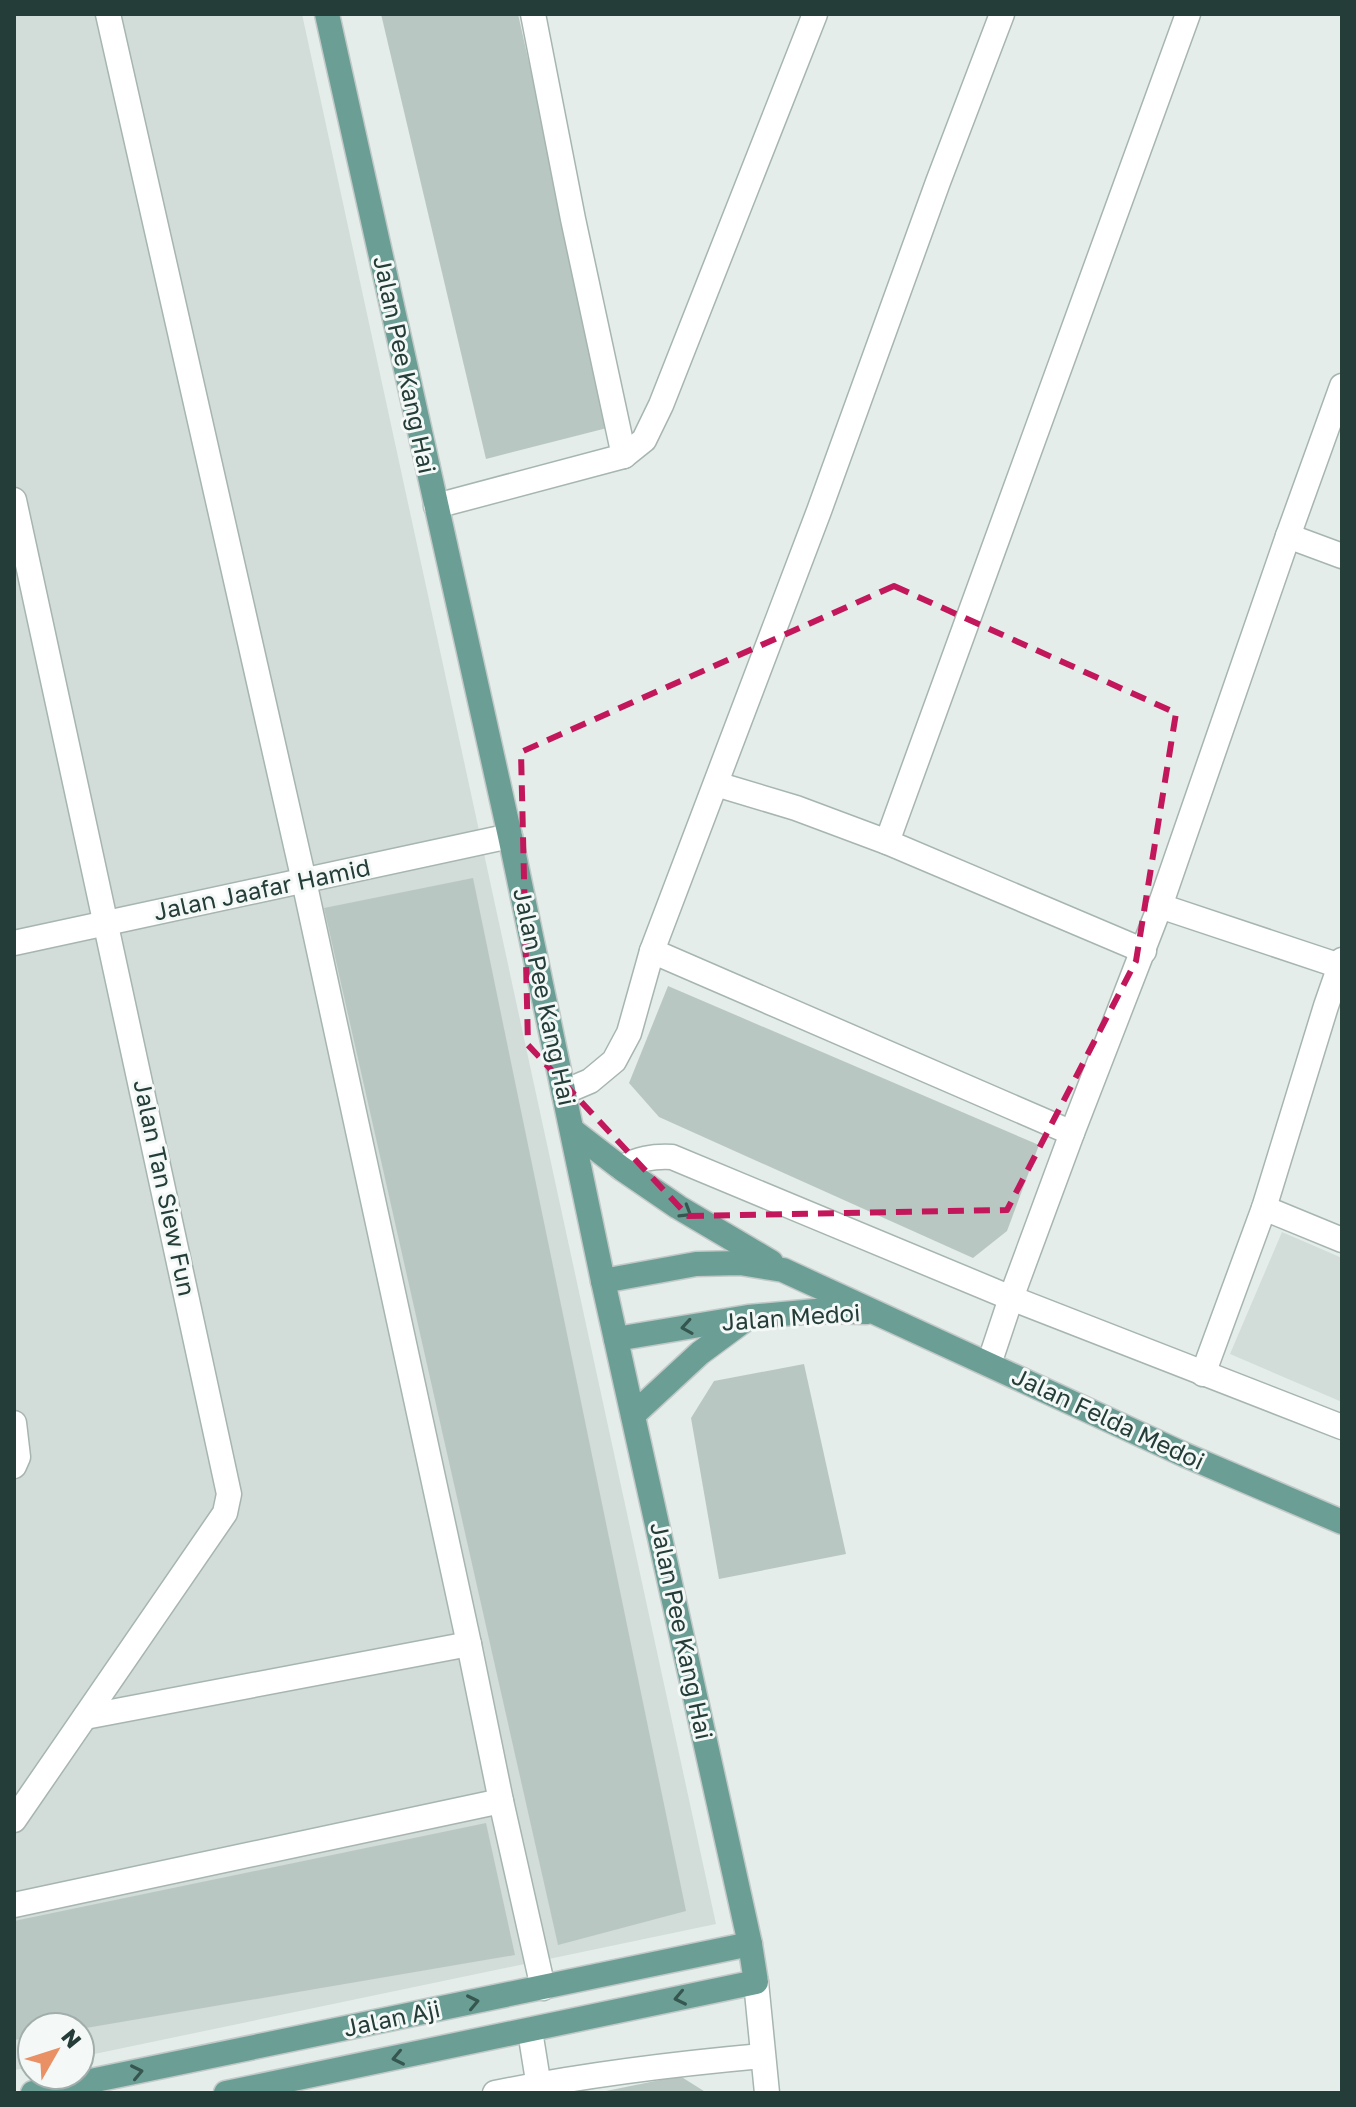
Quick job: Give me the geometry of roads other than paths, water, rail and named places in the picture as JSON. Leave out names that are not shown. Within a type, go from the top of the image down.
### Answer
[{"type":"main road","name":"Jalan Pee Kang Hai","points":[[327,14],[510,836],[603,1281],[756,1982]]},
{"type":"main road","points":[[573,1131],[678,1207],[783,1270]]},
{"type":"main road","name":"Jalan Medoi","points":[[603,1281],[696,1264],[740,1263],[783,1270],[876,1312]]},
{"type":"main road","name":"Jalan Medoi","points":[[616,1339],[748,1317],[816,1311],[876,1312]]},
{"type":"main road","name":"Jalan Felda Medoi","points":[[876,1312],[1185,1455],[1342,1522]]},
{"type":"main road","points":[[633,1415],[700,1353],[748,1317]]},
{"type":"main road","name":"Jalan Aji","points":[[33,2093],[750,1944]]},
{"type":"main road","name":"Jalan Aji","points":[[226,2093],[756,1982]]},
{"type":"street","points":[[108,14],[304,881],[543,1988]]},
{"type":"street","points":[[533,14],[624,456]]},
{"type":"street","points":[[436,506],[624,456],[644,440],[661,405],[815,14]]},
{"type":"street","points":[[564,1092],[590,1081],[614,1061],[629,1033],[652,951],[1002,14]]},
{"type":"street","points":[[887,842],[1188,14]]},
{"type":"street","points":[[989,1364],[1072,1133],[1144,951],[1342,386]]},
{"type":"street","name":"Jalan Tan Siew Fun","points":[[14,500],[229,1494],[225,1513],[14,1820]]},
{"type":"street","points":[[1288,536],[1342,556]]},
{"type":"street","points":[[716,784],[796,808],[887,842],[1144,951]]},
{"type":"street","name":"Jalan Jaafar Hamid","points":[[14,943],[510,836]]},
{"type":"street","points":[[1160,906],[1341,963],[1334,1009],[1203,1374]]},
{"type":"street","points":[[652,951],[1072,1133]]},
{"type":"street","points":[[621,1168],[654,1156],[672,1157],[1011,1298],[1342,1427]]},
{"type":"street","points":[[1264,1208],[1342,1240]]},
{"type":"street","points":[[14,1423],[18,1457],[14,1466]]},
{"type":"street","points":[[85,1717],[469,1644]]},
{"type":"street","points":[[14,1905],[501,1801]]},
{"type":"street","points":[[756,1982],[767,2093]]},
{"type":"street","points":[[530,2031],[539,2089]]},
{"type":"street","points":[[495,2093],[539,2089],[680,2064],[762,2056]]}]
